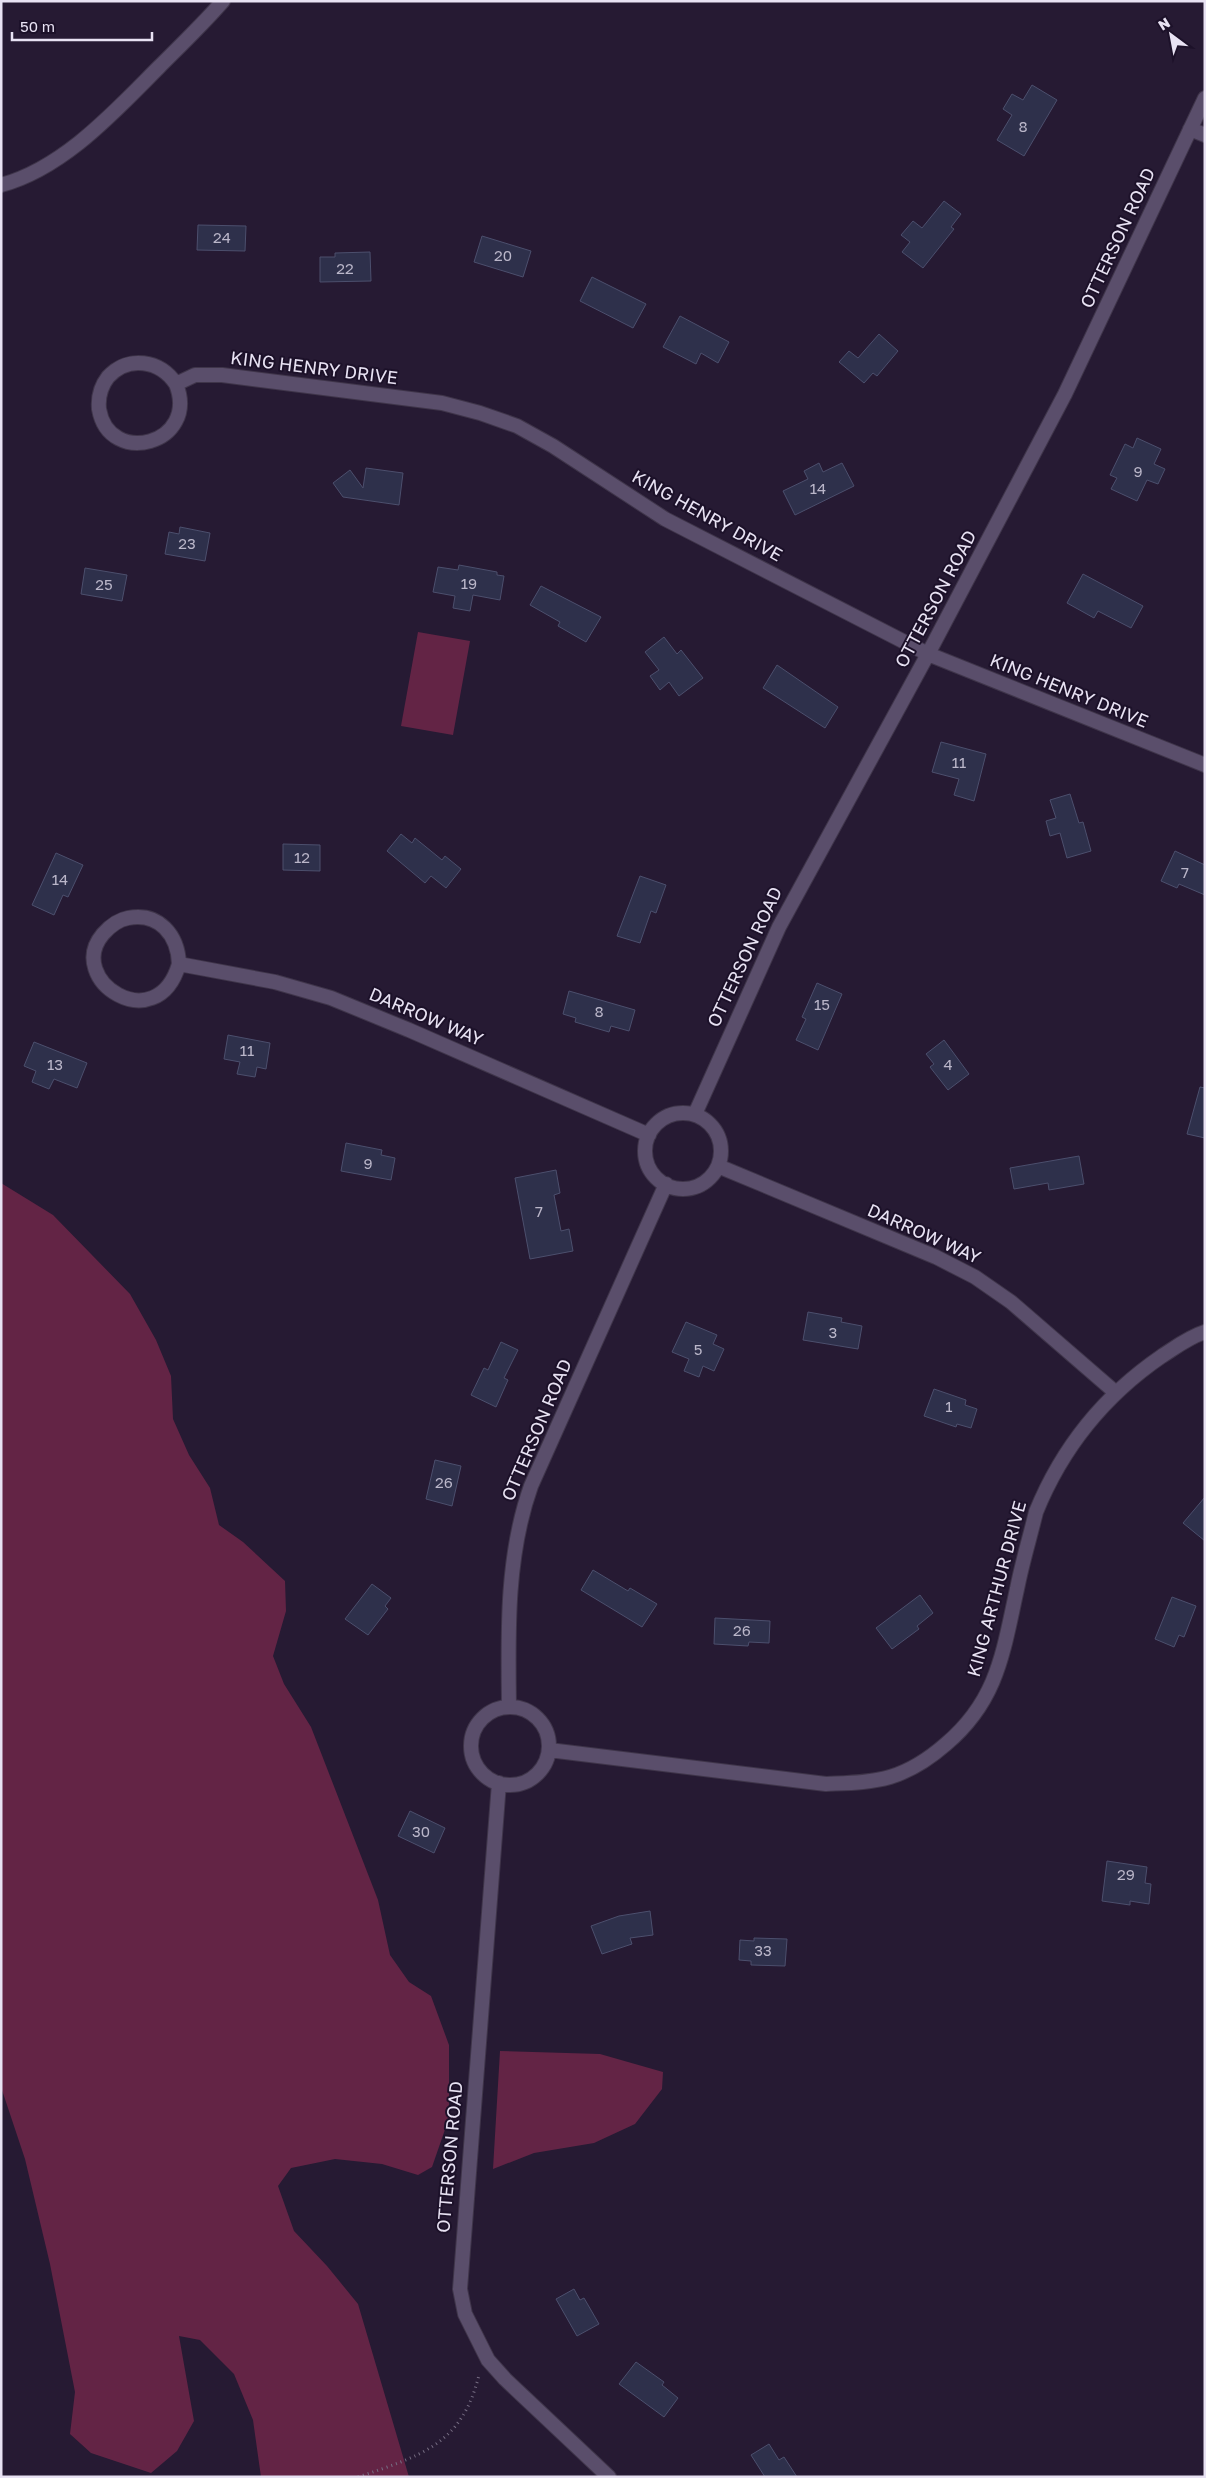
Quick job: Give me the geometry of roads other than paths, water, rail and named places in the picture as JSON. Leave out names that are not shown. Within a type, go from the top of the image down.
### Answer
[{"type":"street","points":[[1,186],[48,164],[83,138],[131,95],[223,1]]},
{"type":"street","name":"OTTERSON ROAD","points":[[694,1114],[778,927],[928,654],[1065,394],[1205,98]]},
{"type":"street","points":[[1190,129],[1205,135]]},
{"type":"street","points":[[139,362],[154,365],[166,372],[176,384],[180,400],[178,415],[170,429],[158,439],[142,444],[126,442],[113,434],[103,421],[99,400],[103,385],[112,373],[124,365],[139,362]]},
{"type":"street","name":"KING HENRY DRIVE","points":[[176,384],[195,375],[222,375],[442,403],[480,413],[517,426],[553,446],[665,519],[928,654],[1205,765]]},
{"type":"street","points":[[144,918],[164,926],[173,936],[178,950],[179,964],[175,977],[162,992],[144,1000],[131,1001],[118,997],[107,989],[99,978],[95,965],[95,951],[100,938],[110,926],[122,919],[144,918]]},
{"type":"street","name":"DARROW WAY","points":[[179,964],[275,982],[331,998],[649,1135]]},
{"type":"street","points":[[677,1113],[694,1114],[710,1124],[720,1139],[721,1157],[713,1175],[696,1187],[686,1189],[666,1184],[658,1179],[647,1163],[645,1154],[649,1135],[654,1127],[668,1116],[677,1113]]},
{"type":"street","name":"DARROW WAY","points":[[718,1166],[936,1257],[975,1277],[1012,1302],[1115,1392]]},
{"type":"street","name":"OTTERSON ROAD","points":[[509,1707],[511,1598],[515,1546],[521,1514],[666,1184]]},
{"type":"street","name":"KING ARTHUR DRIVE","points":[[549,1750],[826,1784],[858,1783],[890,1777],[937,1752],[959,1733],[979,1709],[991,1687],[1000,1662],[1036,1512],[1045,1491],[1067,1452],[1115,1392],[1136,1373],[1192,1336],[1205,1332]]},
{"type":"street","points":[[509,1707],[525,1710],[539,1719],[548,1739],[549,1750],[540,1770],[532,1778],[522,1783],[499,1783],[488,1778],[479,1770],[471,1747],[473,1735],[478,1724],[486,1715],[497,1709],[509,1707]]},
{"type":"street","name":"OTTERSON ROAD","points":[[499,1783],[460,2268],[460,2289],[465,2314],[482,2348],[505,2379],[609,2477]]}]
